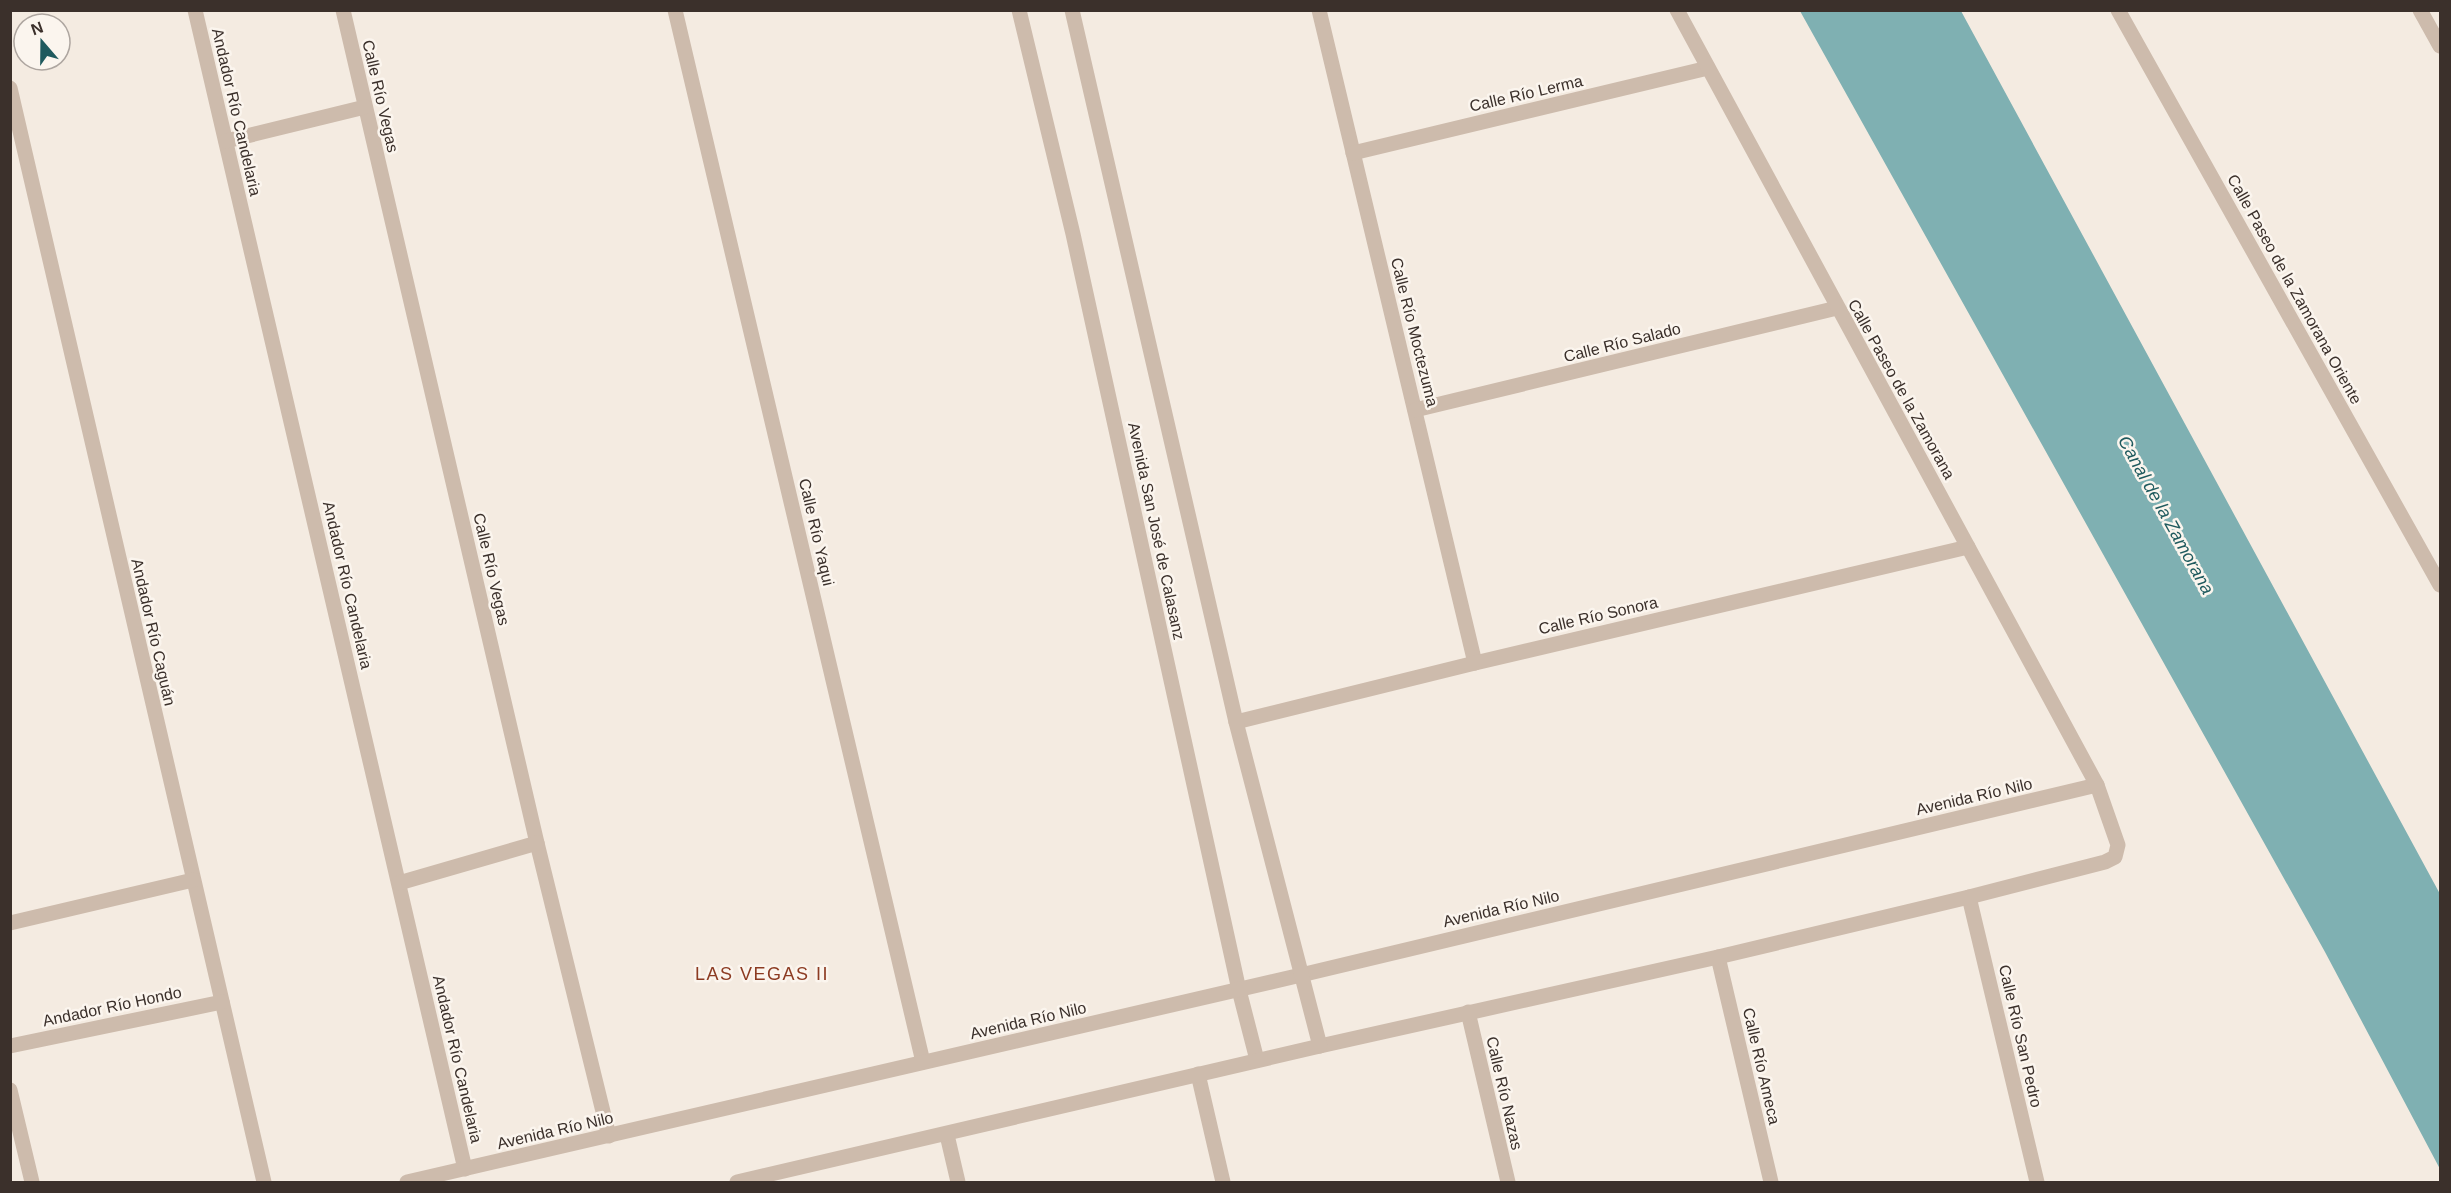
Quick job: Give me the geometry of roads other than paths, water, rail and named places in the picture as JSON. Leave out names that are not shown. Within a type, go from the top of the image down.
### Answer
[{"type":"street","name":"Andador Río Candelaria","points":[[195,10],[465,1169]]},
{"type":"street","name":"Calle Río Vegas","points":[[343,10],[537,843],[609,1136]]},
{"type":"street","name":"Calle Río Yaqui","points":[[675,10],[923,1062]]},
{"type":"street","name":"Avenida San José de Calasanz","points":[[1019,10],[1073,234],[1239,990],[1257,1060]]},
{"type":"street","name":"Avenida San José de Calasanz","points":[[1071,10],[1236,722],[1320,1046]]},
{"type":"street","name":"Calle Río Moctezuma","points":[[1318,10],[1475,663]]},
{"type":"street","name":"Calle Paseo de la Zamorana","points":[[1677,10],[2097,785]]},
{"type":"street","name":"Calle Paseo de la Zamorana Oriente","points":[[2118,10],[2440,585]]},
{"type":"street","points":[[2420,10],[2440,46]]},
{"type":"street","name":"Calle Río Lerma","points":[[1353,153],[1708,68]]},
{"type":"street","name":"Andador Río Caguán","points":[[10,88],[18,146],[264,1182]]},
{"type":"street","points":[[226,141],[365,107]]},
{"type":"street","name":"Calle Río Salado","points":[[1415,410],[1837,308]]},
{"type":"street","name":"Calle Río Sonora","points":[[1236,722],[1968,546]]},
{"type":"street","points":[[737,1182],[947,1135],[1257,1060],[1718,957],[2105,862],[2115,857],[2118,845],[2097,785]]},
{"type":"street","name":"Avenida Río Nilo","points":[[406,1182],[428,1180],[465,1169],[1239,990],[2097,785]]},
{"type":"street","points":[[399,883],[537,843]]},
{"type":"street","points":[[10,922],[193,880]]},
{"type":"street","name":"Calle Río San Pedro","points":[[1969,897],[2037,1182]]},
{"type":"street","name":"Calle Río Ameca","points":[[1718,957],[1771,1182]]},
{"type":"street","name":"Andador Río Hondo","points":[[10,1046],[222,1002]]},
{"type":"street","name":"Calle Río Nazas","points":[[1468,1012],[1508,1182]]},
{"type":"street","points":[[1198,1074],[1223,1182]]},
{"type":"street","points":[[10,1090],[32,1182]]},
{"type":"street","points":[[947,1135],[958,1182]]},
{"type":"water","name":"Canal de la Zamorana","points":[[1800,11],[1961,11],[2440,894],[2440,1169],[2325,952]]},
{"type":"district","name":"LAS VEGAS II","points":[[762,974]]}]
